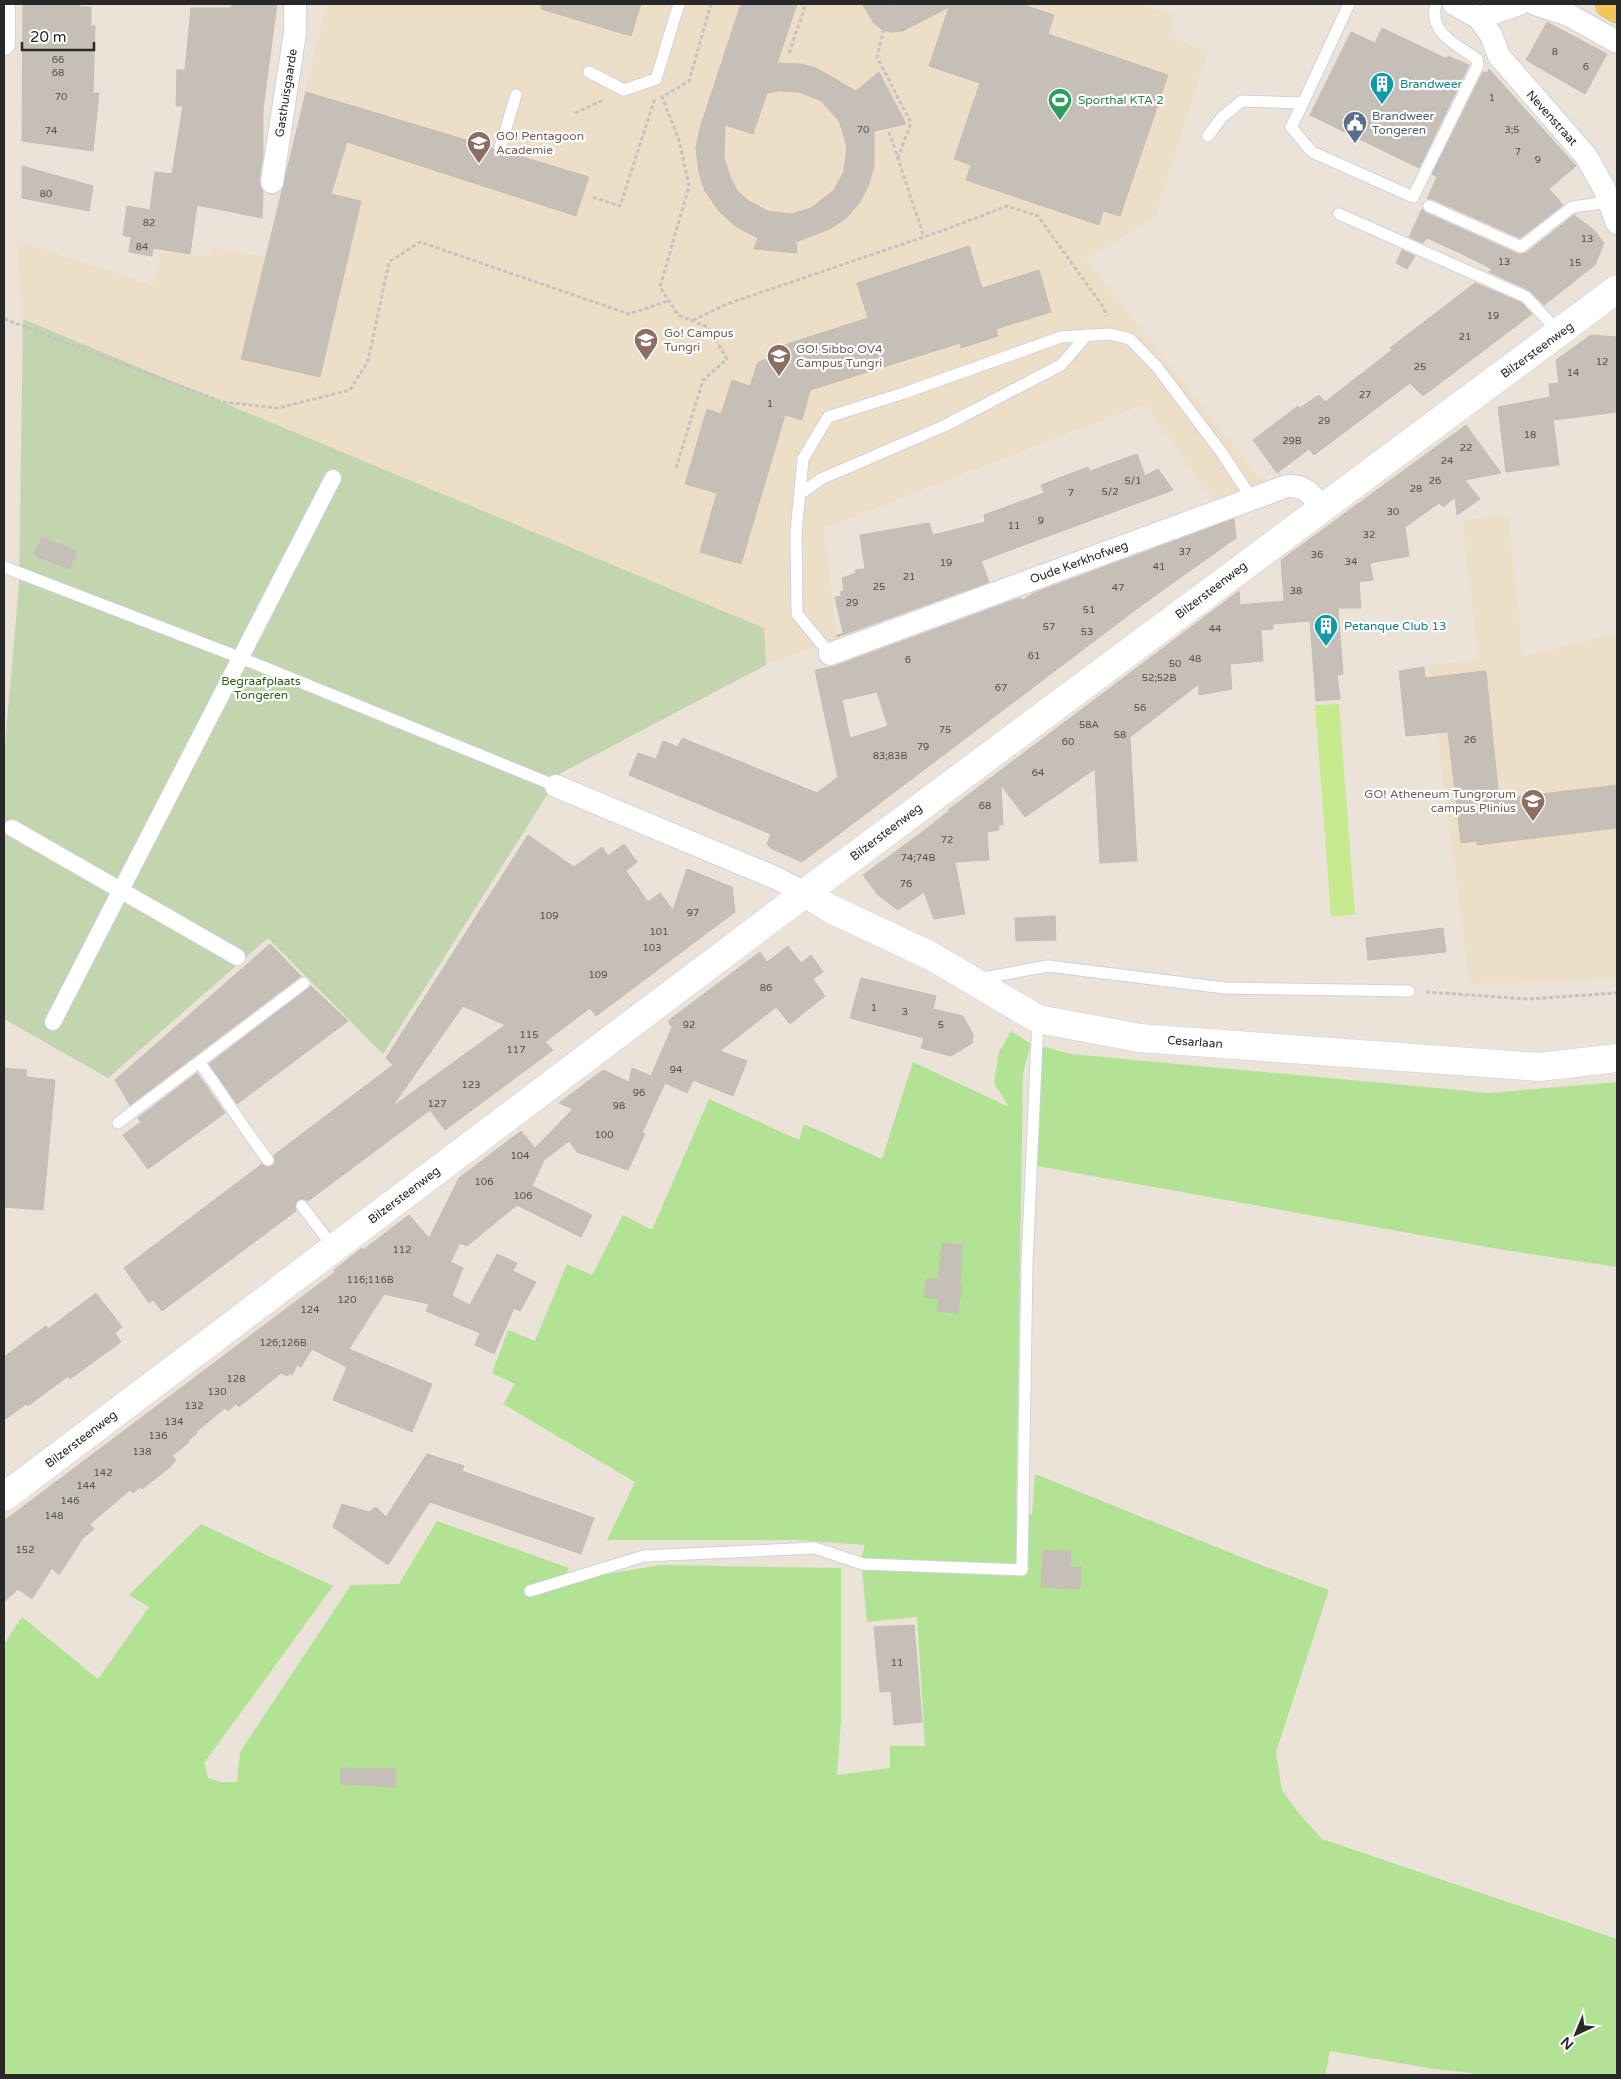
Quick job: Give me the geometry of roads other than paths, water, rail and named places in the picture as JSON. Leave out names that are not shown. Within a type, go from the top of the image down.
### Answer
[{"type":"main road","points":[[1609,4],[1617,9]]},
{"type":"main road","name":"Bilzersteenweg","points":[[4,1497],[805,893],[1322,507],[1616,292]]},
{"type":"main road","name":"Cesarlaan","points":[[805,893],[829,908],[931,956],[970,981],[1038,1019],[1140,1038],[1539,1067],[1617,1058]]},
{"type":"street","points":[[4,4],[4,44]]},
{"type":"street","name":"Gasthuisgaarde","points":[[272,182],[295,33],[295,4]]},
{"type":"street","points":[[1454,4],[1479,18],[1519,4]]},
{"type":"street","points":[[1535,4],[1569,15],[1617,42]]},
{"type":"street","name":"Nevenstraat","points":[[1479,18],[1491,35],[1498,56],[1586,156],[1609,202],[1617,223]]},
{"type":"street","points":[[53,1022],[333,478]]},
{"type":"street","name":"Oude Kerkhofweg","points":[[830,654],[1287,486],[1299,485],[1309,491],[1322,507]]},
{"type":"street","points":[[556,786],[776,878],[805,893]]},
{"type":"street","points":[[12,828],[237,957]]},
{"type":"lane","points":[[589,72],[624,90],[656,79],[679,4]]},
{"type":"lane","points":[[1349,4],[1291,128],[1312,152],[1413,197],[1478,65],[1477,59],[1437,29],[1433,15],[1436,4]]},
{"type":"lane","points":[[500,148],[516,95]]},
{"type":"lane","points":[[1208,136],[1222,117],[1242,101],[1303,103]]},
{"type":"lane","points":[[1430,206],[1521,247],[1572,206],[1609,202]]},
{"type":"lane","points":[[1339,214],[1526,297],[1560,334]]},
{"type":"lane","points":[[830,654],[798,614],[796,533],[803,459],[828,417],[904,393],[1061,337],[1110,334],[1130,339],[1157,367],[1222,453],[1252,499]]},
{"type":"lane","points":[[800,494],[821,479],[944,426],[1061,365],[1088,335]]},
{"type":"lane","points":[[4,567],[241,658],[556,786]]},
{"type":"lane","points":[[970,981],[1048,966],[1225,988],[1409,991]]},
{"type":"lane","points":[[118,1123],[304,983]]},
{"type":"lane","points":[[530,1591],[644,1556],[815,1548],[863,1564],[1022,1570],[1027,1263],[1038,1019]]},
{"type":"lane","points":[[199,1062],[231,1105],[236,1118],[268,1160]]},
{"type":"lane","points":[[302,1206],[334,1248]]},
{"type":"place","name":"Brandweer","points":[[1382,105]]},
{"type":"place","name":"Sporthal KTA 2","points":[[1060,121]]},
{"type":"place","name":"Brandweer Tongeren","points":[[1355,144]]},
{"type":"place","name":"GO! Pentagoon Academie","points":[[479,164]]},
{"type":"place","name":"Go! Campus Tungri","points":[[646,361]]},
{"type":"place","name":"GO! Sibbo OV4 Campus Tungri","points":[[779,377]]},
{"type":"place","name":"Petanque Club 13","points":[[1326,647]]},
{"type":"place","name":"GO! Atheneum Tungrorum campus Plinius","points":[[1533,822]]},
{"type":"park label","name":"Begraafplaats Tongeren","points":[[261,688]]}]
